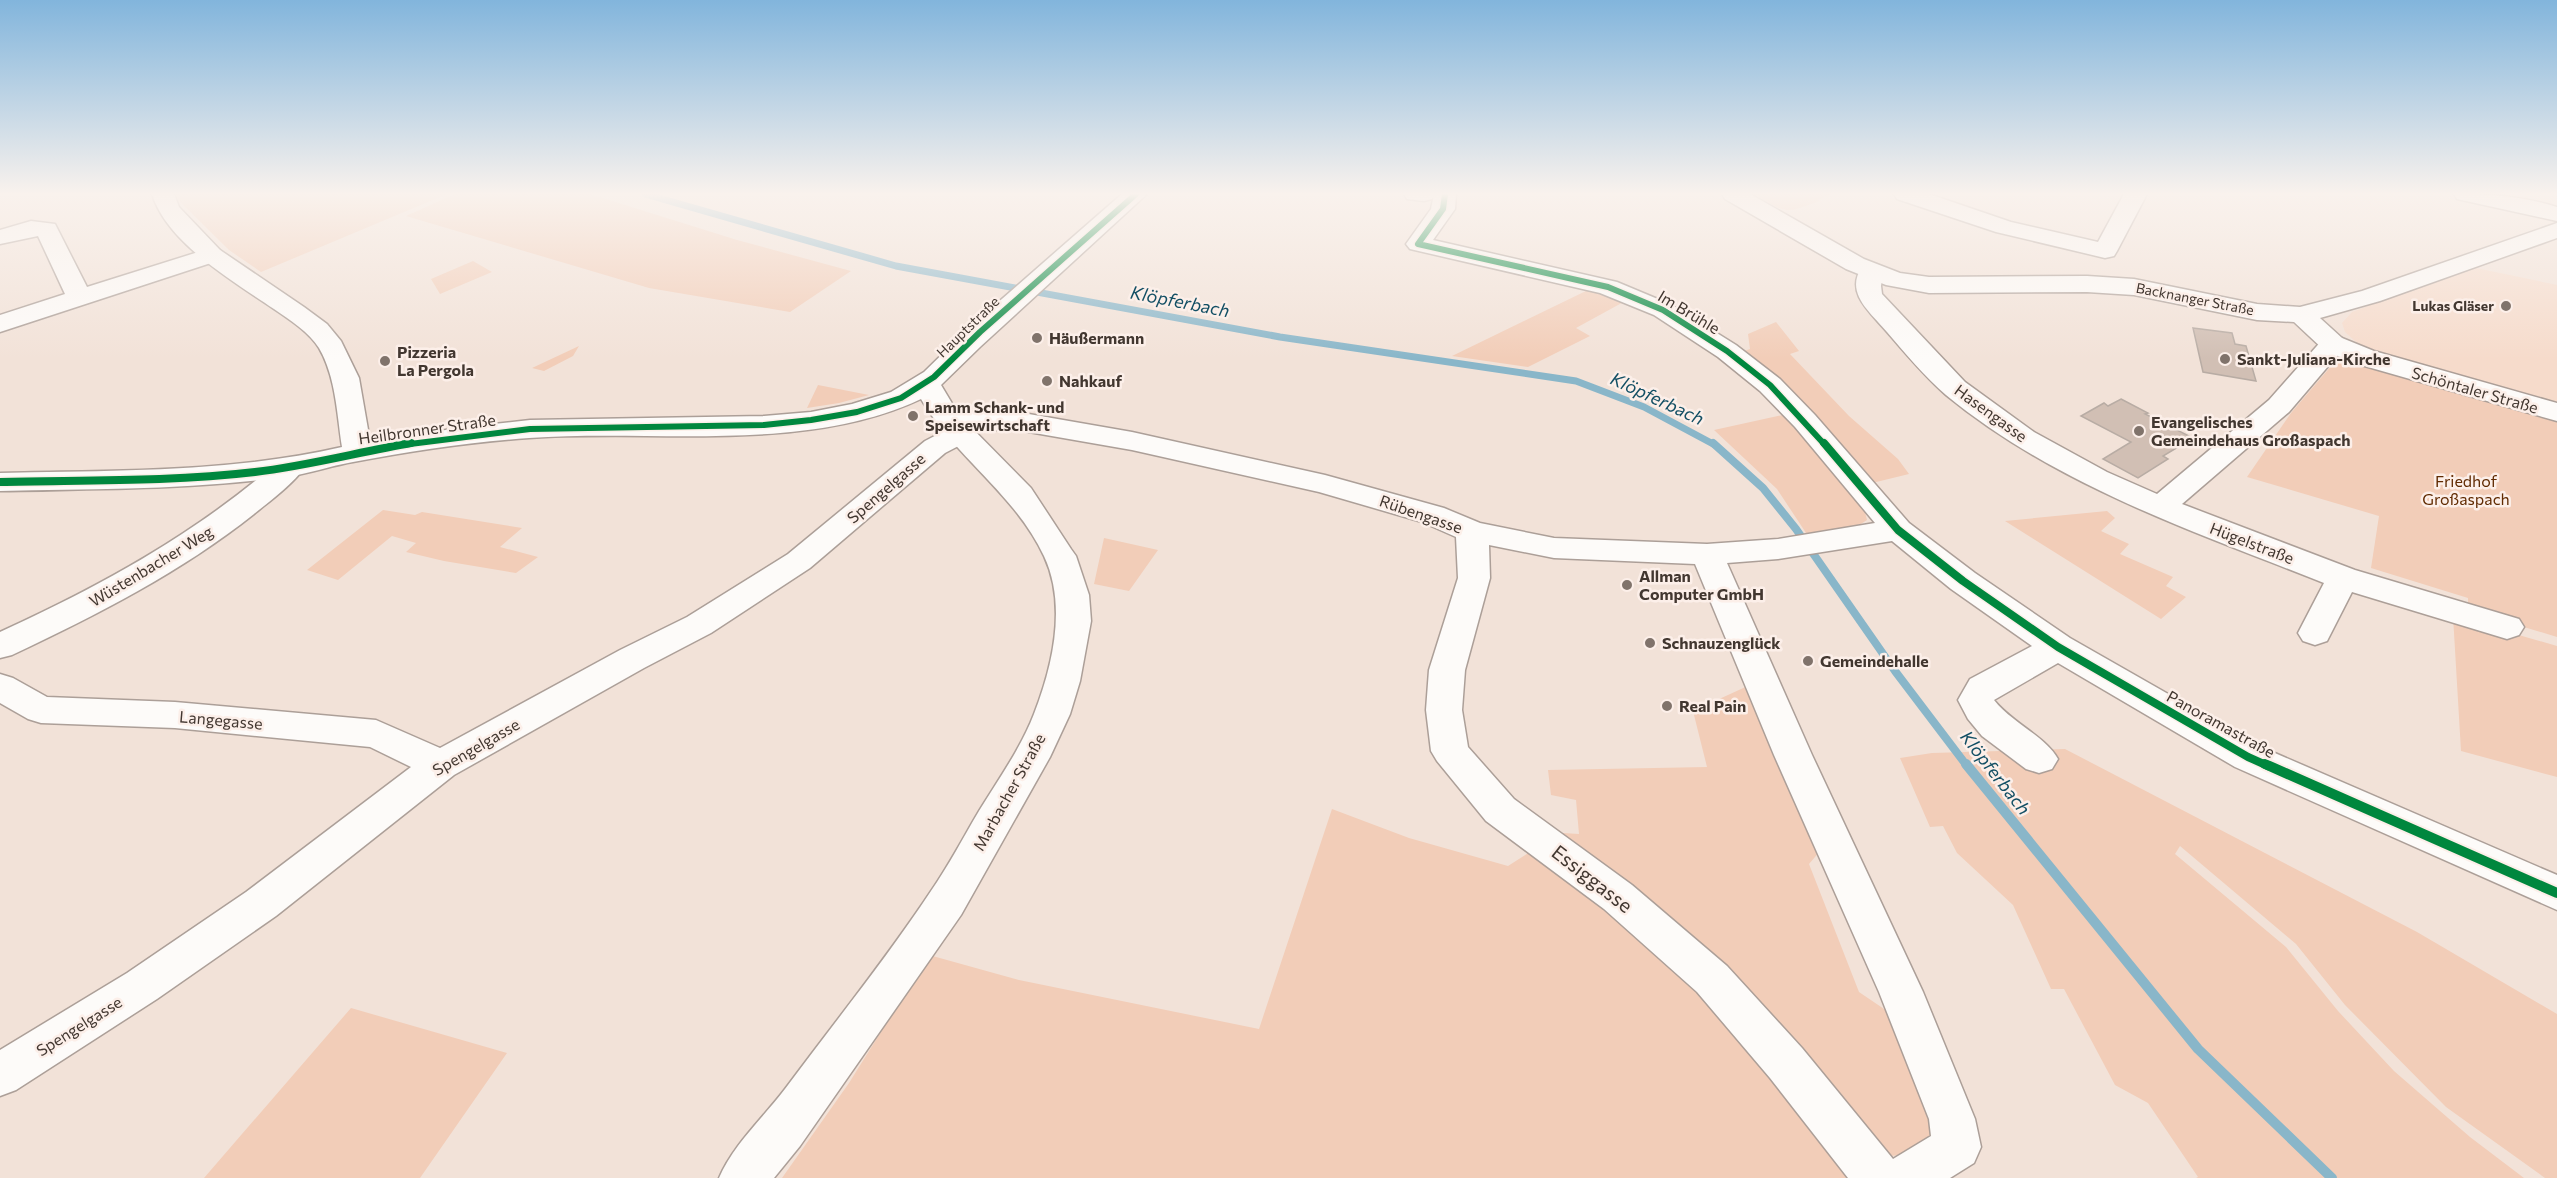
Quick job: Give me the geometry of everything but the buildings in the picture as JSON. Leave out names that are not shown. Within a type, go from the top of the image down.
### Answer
[{"type":"street","points":[[57,249],[79,297]]},
{"type":"street","points":[[205,249],[295,312],[318,330],[332,347],[346,386],[357,452]]},
{"type":"street","name":"Hauptstraße","points":[[927,384],[941,373],[962,348],[1074,249]]},
{"type":"street","name":"Im Brühle","points":[[1440,249],[1601,285],[1624,292],[1663,310],[1727,351],[1770,385],[1805,421],[1898,530]]},
{"type":"street","name":"Backnanger Straße","points":[[1830,249],[1871,272],[1895,280],[1929,285],[2134,286],[2257,312],[2301,315],[2371,296],[2504,249]]},
{"type":"street","points":[[0,324],[211,255]]},
{"type":"street","name":"Hasengasse","points":[[1871,272],[1868,286],[1870,296],[1909,341],[1955,388],[2024,438],[2096,479],[2160,507]]},
{"type":"street","name":"Schöntaler Straße","points":[[2301,315],[2333,344],[2392,366],[2557,412]]},
{"type":"street","points":[[2160,507],[2279,406],[2333,344]]},
{"type":"street","name":"Heilbronner Straße","points":[[0,482],[231,474],[290,467],[357,452],[449,438],[530,429],[772,424],[824,417],[868,407],[902,397],[927,384]]},
{"type":"street","name":"Marbacher Straße","points":[[743,1178],[783,1130],[946,903],[1037,747],[1052,714],[1062,681],[1074,621],[1072,595],[1060,556],[1020,495],[954,427],[927,384]]},
{"type":"street","name":"Rübengasse","points":[[954,427],[1023,422],[1132,441],[1325,484],[1433,515],[1472,532],[1554,548],[1707,554],[1778,549],[1898,530]]},
{"type":"street","name":"Spengelgasse","points":[[0,1075],[142,986],[252,910],[441,765],[632,659],[699,625],[799,561],[935,447],[954,427]]},
{"type":"street","name":"Wüstenbacher Weg","points":[[0,646],[99,600],[160,565],[256,500],[290,467]]},
{"type":"street","name":"Hügelstraße","points":[[2160,507],[2343,578],[2507,627]]},
{"type":"street","name":"Panoramastraße","points":[[1898,530],[1964,581],[2058,647],[2248,757],[2557,893]]},
{"type":"street","name":"Essiggasse","points":[[1472,532],[1474,578],[1447,670],[1444,710],[1450,751],[1500,810],[1618,897],[1712,979],[1786,1063],[1878,1178]]},
{"type":"street","points":[[1707,554],[1793,755],[1901,992],[1952,1119],[1957,1147],[1906,1178]]},
{"type":"street","points":[[2315,633],[2343,578]]},
{"type":"street","points":[[2039,759],[1991,723],[1976,700],[1983,688],[2058,647]]},
{"type":"street","name":"Langegasse","points":[[0,687],[41,710],[175,715],[376,734],[441,765]]},
{"type":"shaded area","points":[[2471,267],[2557,285],[2557,407],[2378,356],[2345,332],[2342,323],[2352,312]]},
{"type":"green space","points":[[228,249],[316,249],[261,272]]},
{"type":"green space","points":[[517,249],[770,249],[851,271],[790,312],[649,288]]},
{"type":"green space","points":[[473,261],[492,272],[440,294],[431,279]]},
{"type":"green space","points":[[1590,289],[1629,299],[1576,328],[1590,336],[1528,367],[1452,356]]},
{"type":"green space","points":[[1776,322],[1799,351],[1790,354],[1849,416],[1898,459],[1909,474],[1864,485],[1738,353],[1750,349],[1748,334]]},
{"type":"green space","points":[[579,346],[573,356],[544,371],[532,368]]},
{"type":"green space","name":"Friedhof Großaspach","points":[[2338,358],[2557,421],[2557,637],[2468,610],[2468,598],[2371,568],[2379,516],[2247,477],[2291,413]]},
{"type":"green space","points":[[818,385],[869,395],[807,408]]},
{"type":"green space","points":[[1792,413],[1865,512],[1867,520],[1856,527],[1808,536],[1777,489],[1714,430]]},
{"type":"green space","points":[[383,510],[415,515],[422,512],[522,528],[500,547],[538,557],[516,573],[406,552],[416,543],[392,536],[338,580],[307,570]]},
{"type":"green space","points":[[2107,511],[2115,518],[2101,531],[2129,544],[2120,554],[2173,577],[2166,586],[2186,597],[2161,619],[2005,521]]},
{"type":"green space","points":[[1104,538],[1158,550],[1129,591],[1094,584]]},
{"type":"green space","points":[[2453,616],[2557,646],[2557,777],[2461,751]]},
{"type":"green space","points":[[1752,684],[1821,850],[1809,864],[1859,992],[1890,1013],[1932,1114],[1933,1134],[1929,1145],[1905,1155],[1887,1156],[1547,832],[1579,834],[1576,800],[1551,795],[1548,770],[1707,767],[1693,711]]},
{"type":"green space","points":[[2065,749],[2417,932],[2557,1014],[2557,1178],[2545,1178],[2446,1107],[2345,1005],[2296,944],[2180,846],[2175,854],[2286,947],[2338,1011],[2394,1071],[2470,1137],[2524,1178],[2196,1178],[2198,1177],[2148,1103],[2115,1085],[2064,989],[2051,989],[2013,905],[1957,853],[1943,826],[1930,827],[1900,758],[1932,753]]},
{"type":"green space","points":[[1332,809],[1409,838],[1508,866],[1538,847],[1690,977],[1861,1178],[782,1178],[849,1083],[929,955],[1019,980],[1259,1029]]},
{"type":"green space","points":[[351,1008],[507,1053],[420,1178],[204,1178]]},
{"type":"waterway","name":"Klöpferbach","points":[[837,249],[896,266],[1280,337],[1576,381],[1644,407],[1715,445]]},
{"type":"waterway","name":"Klöpferbach","points":[[1713,443],[1763,488],[1796,529],[1895,671],[1967,766]]},
{"type":"waterway","name":"Klöpferbach","points":[[1966,764],[2198,1049],[2332,1178]]},
{"type":"cycle path","points":[[0,482],[216,476],[288,468],[381,448],[509,431],[576,427],[764,425],[857,412],[901,398],[924,385],[1074,249]]},
{"type":"cycle path","points":[[1440,249],[1608,287],[1663,310],[1727,351],[1770,385],[1805,421],[1898,530],[1963,581],[2058,647],[2248,757],[2557,893]]},
{"type":"place","name":"Lukas Gläser","points":[[2506,306]]},
{"type":"place","name":"Häußermann","points":[[1037,338]]},
{"type":"place","name":"Sankt-Juliana-Kirche","points":[[2225,359]]},
{"type":"place","name":"Pizzeria La Pergola","points":[[385,361]]},
{"type":"place","name":"Nahkauf","points":[[1047,381]]},
{"type":"place","name":"Lamm Schank- und Speisewirtschaft","points":[[913,416]]},
{"type":"place","name":"Evangelisches Gemeindehaus Großaspach","points":[[2139,431]]},
{"type":"place","name":"Allman Computer GmbH","points":[[1627,585]]},
{"type":"place","name":"Schnauzenglück","points":[[1650,643]]},
{"type":"place","name":"Gemeindehalle","points":[[1808,661]]},
{"type":"place","name":"Real Pain","points":[[1667,706]]}]
